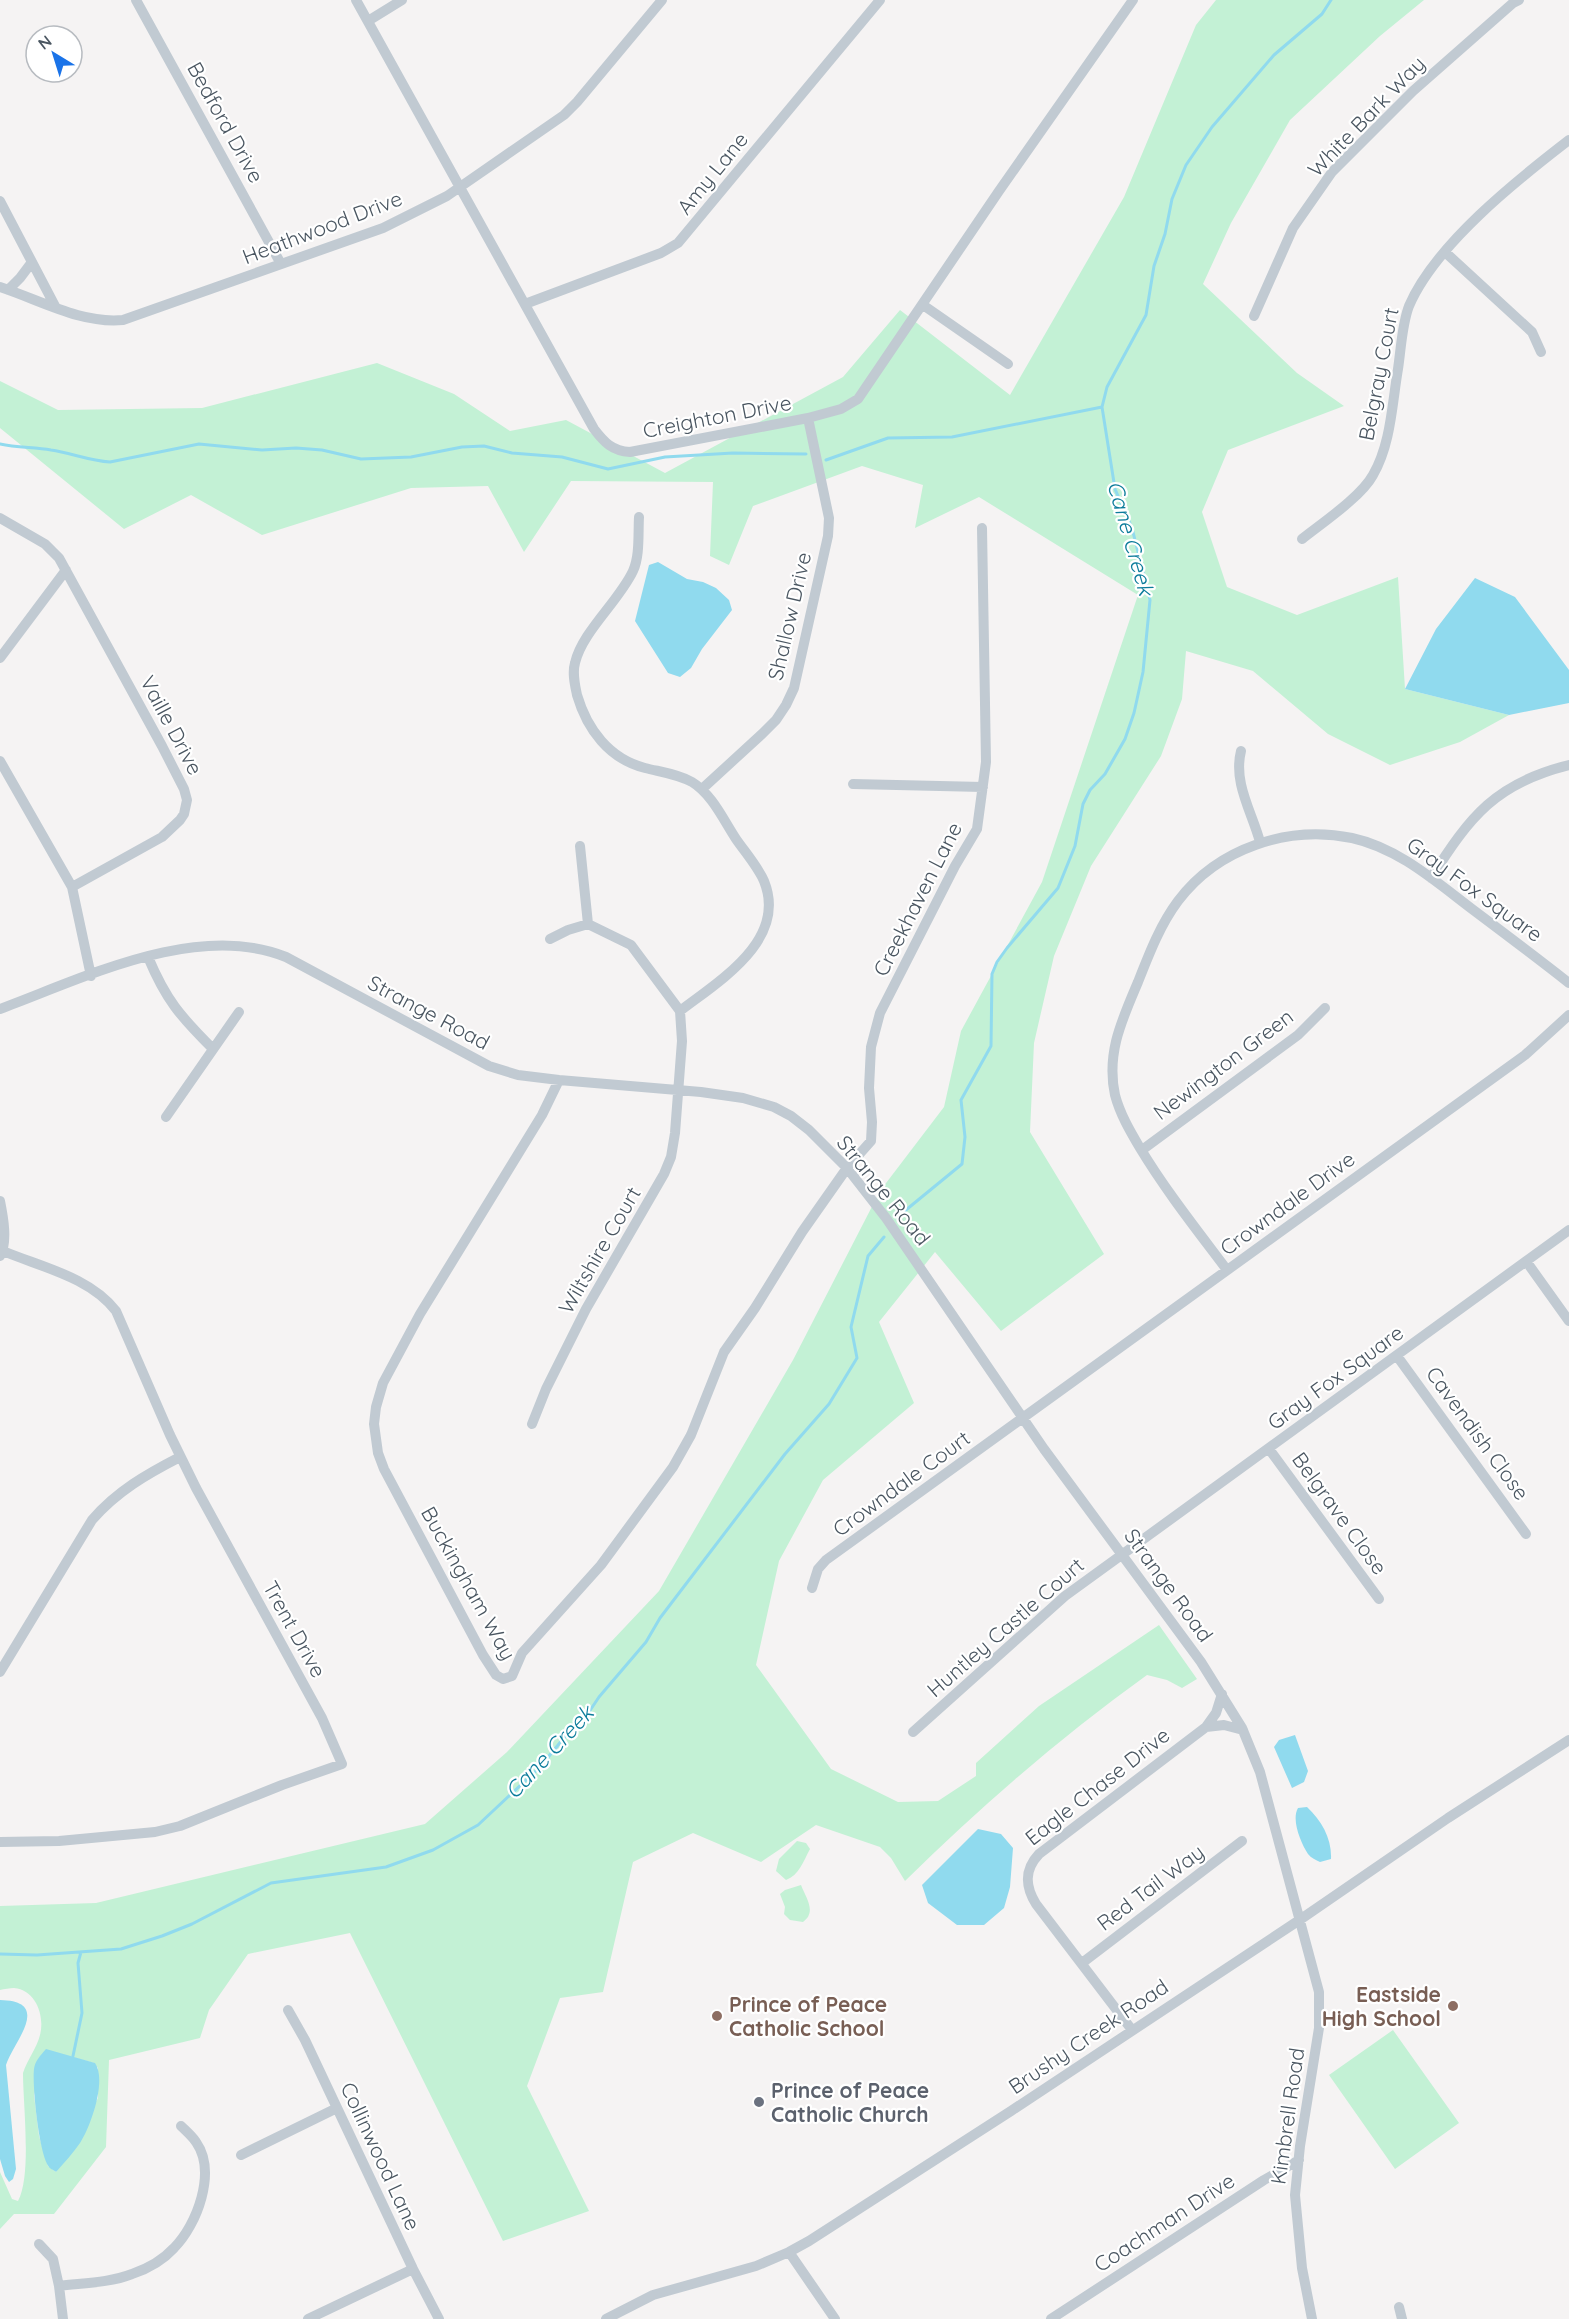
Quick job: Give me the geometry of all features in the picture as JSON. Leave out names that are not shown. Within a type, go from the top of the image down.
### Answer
[{"type":"street","name":"Bedford Drive","points":[[136,0],[281,264]]},
{"type":"street","name":"Creighton Drive","points":[[356,0],[594,429],[607,445],[616,450],[645,450],[808,418],[841,410],[858,399],[999,191],[1133,0]]},
{"type":"street","points":[[368,21],[402,0]]},
{"type":"street","name":"Heathwood Drive","points":[[4,288],[93,320],[123,320],[383,228],[447,196],[564,115],[662,0]]},
{"type":"street","name":"Amy Lane","points":[[525,304],[661,253],[678,243],[880,0]]},
{"type":"street","name":"White Bark Way","points":[[1254,316],[1293,228],[1332,172],[1413,91],[1519,0]]},
{"type":"street","name":"Belgray Court","points":[[1302,538],[1350,500],[1373,477],[1387,437],[1408,309],[1421,282],[1445,252],[1490,205],[1567,145]]},
{"type":"street","points":[[0,201],[55,306]]},
{"type":"street","points":[[1445,252],[1532,332],[1541,352]]},
{"type":"street","points":[[4,288],[20,278],[32,262]]},
{"type":"street","points":[[923,305],[1008,364]]},
{"type":"street","name":"Shallow Drive","points":[[702,789],[776,720],[794,688],[828,536],[829,518],[808,418]]},
{"type":"street","points":[[550,939],[588,924],[631,945],[680,1011],[744,961],[768,917],[768,896],[764,880],[702,789],[677,776],[627,762],[608,749],[584,715],[574,677],[575,663],[582,647],[634,569],[639,517]]},
{"type":"street","name":"Vaille Drive","points":[[0,518],[45,544],[59,558],[162,747],[184,789],[187,800],[184,814],[162,837],[72,887]]},
{"type":"street","name":"Creekhaven Lane","points":[[847,1168],[871,1141],[869,1088],[871,1047],[880,1013],[955,866],[977,829],[986,762],[982,528]]},
{"type":"street","points":[[0,658],[66,570]]},
{"type":"street","points":[[1241,751],[1240,783],[1260,842]]},
{"type":"street","points":[[0,761],[72,887],[91,976]]},
{"type":"street","points":[[1431,878],[1475,817],[1494,798],[1523,780],[1569,765]]},
{"type":"street","points":[[853,784],[983,787]]},
{"type":"street","name":"Gray Fox Square","points":[[1227,1270],[1153,1169],[1121,1113],[1112,1080],[1113,1048],[1120,1025],[1157,936],[1178,900],[1214,866],[1233,854],[1260,842],[1287,836],[1309,834],[1352,838],[1396,855],[1431,878],[1569,983]]},
{"type":"street","points":[[580,846],[588,924]]},
{"type":"street","name":"Strange Road","points":[[0,1010],[148,957],[209,946],[234,945],[272,951],[489,1066],[518,1075],[743,1098],[774,1107],[791,1116],[809,1130],[847,1168],[886,1218],[1057,1467],[1177,1627],[1222,1695],[1243,1730],[1260,1772],[1301,1919]]},
{"type":"street","points":[[148,957],[173,1007],[213,1049]]},
{"type":"street","name":"Newington Green","points":[[1142,1150],[1298,1035],[1324,1008]]},
{"type":"street","name":"Wiltshire Court","points":[[532,1424],[546,1389],[586,1309],[664,1174],[674,1142],[682,1041],[680,1011]]},
{"type":"street","points":[[166,1117],[239,1012]]},
{"type":"street","name":"Crowndale Drive","points":[[1024,1419],[1525,1055],[1569,1015]]},
{"type":"street","name":"Buckingham Way","points":[[559,1080],[542,1115],[398,1352],[379,1395],[374,1424],[378,1453],[384,1469],[483,1655],[496,1675],[503,1679],[513,1676],[522,1653],[601,1565],[673,1467],[691,1435],[724,1352],[802,1232],[847,1168]]},
{"type":"street","points":[[0,1201],[3,1219],[2,1254]]},
{"type":"street","name":"Gray Fox Square","points":[[1123,1554],[1569,1230]]},
{"type":"street","name":"Trent Drive","points":[[0,1842],[82,1840],[155,1832],[180,1826],[282,1785],[342,1764],[322,1718],[180,1457],[124,1325],[109,1302],[82,1282],[2,1254]]},
{"type":"street","points":[[1526,1261],[1569,1321]]},
{"type":"street","name":"Cavendish Close","points":[[1397,1356],[1526,1534]]},
{"type":"street","name":"Crowndale Court","points":[[812,1588],[818,1569],[826,1560],[1024,1419]]},
{"type":"street","name":"Belgrave Close","points":[[1269,1449],[1379,1599]]},
{"type":"street","points":[[0,1672],[92,1520],[122,1490],[180,1457]]},
{"type":"street","name":"Huntley Castle Court","points":[[913,1732],[1065,1596],[1123,1554]]},
{"type":"street","name":"Eagle Chase Drive","points":[[1132,2030],[1029,1892],[1027,1875],[1032,1861],[1054,1841],[1206,1727],[1216,1713],[1222,1695]]},
{"type":"street","points":[[1206,1727],[1224,1725],[1243,1730]]},
{"type":"street","name":"Brushy Creek Road","points":[[606,2319],[653,2295],[756,2266],[789,2252],[1011,2111],[1569,1740]]},
{"type":"street","name":"Red Tail Way","points":[[1082,1964],[1242,1841]]},
{"type":"street","name":"Kimbrell Road","points":[[1301,1919],[1320,2004],[1320,2028],[1295,2195],[1305,2283],[1312,2319]]},
{"type":"street","name":"Collinwood Lane","points":[[288,2010],[439,2319]]},
{"type":"street","points":[[241,2155],[337,2108]]},
{"type":"street","points":[[59,2286],[115,2279],[132,2274],[153,2264],[174,2249],[185,2235],[202,2197],[204,2175],[203,2159],[197,2144],[181,2126]]},
{"type":"street","name":"Coachman Drive","points":[[1051,2319],[1264,2180],[1299,2160]]},
{"type":"street","points":[[39,2244],[53,2259],[63,2319]]},
{"type":"street","points":[[789,2252],[835,2319]]},
{"type":"street","points":[[308,2319],[413,2269]]},
{"type":"street","points":[[1399,2307],[1402,2319]]},
{"type":"green space","points":[[1216,0],[1424,0],[1380,36],[1290,120],[1231,223],[1203,284],[1297,373],[1344,406],[1228,450],[1202,512],[1227,587],[1297,615],[1398,577],[1405,689],[1509,715],[1460,742],[1390,765],[1328,734],[1253,671],[1186,651],[1182,699],[1161,756],[1091,866],[1054,956],[1034,1043],[1030,1132],[1104,1254],[1001,1331],[935,1252],[879,1322],[914,1403],[823,1480],[779,1561],[756,1665],[831,1769],[898,1802],[938,1801],[976,1776],[976,1763],[1039,1706],[1159,1625],[1197,1679],[1182,1688],[1167,1680],[1147,1675],[1022,1773],[905,1881],[891,1858],[880,1847],[816,1825],[761,1862],[693,1833],[633,1862],[603,1992],[560,1998],[527,2086],[589,2211],[503,2241],[350,1933],[248,1954],[209,2010],[200,2038],[109,2060],[106,2147],[54,2214],[14,2214],[0,2229],[0,2172],[12,2199],[18,2201],[25,2174],[23,2073],[39,2040],[41,2020],[37,2005],[28,1994],[14,1988],[0,1990],[0,1906],[96,1903],[425,1824],[507,1752],[659,1591],[793,1360],[880,1191],[944,1107],[961,1031],[1042,882],[1138,595],[979,497],[915,528],[923,485],[862,466],[753,506],[729,565],[710,556],[713,482],[571,481],[524,552],[488,486],[411,488],[262,535],[191,495],[124,529],[0,428],[0,381],[58,410],[202,408],[377,363],[454,394],[510,431],[566,420],[665,473],[843,377],[900,310],[1010,395],[1124,197],[1196,25]],"holes":[[[46,2050],[94,2063],[98,2068],[98,2098],[56,2172],[48,2166],[39,2136],[34,2095]]]},
{"type":"green space","points":[[797,1841],[806,1843],[810,1849],[797,1871],[786,1880],[776,1871],[779,1859]]},
{"type":"green space","points":[[801,1885],[810,1909],[803,1922],[790,1920],[784,1914],[785,1907],[780,1894]]},
{"type":"green space","points":[[1393,2030],[1459,2123],[1395,2169],[1329,2075]]},
{"type":"water","points":[[658,562],[687,579],[703,582],[716,588],[729,600],[732,610],[702,649],[691,668],[680,677],[668,673],[635,621],[649,565]]},
{"type":"water","points":[[1475,578],[1515,597],[1569,670],[1569,703],[1509,715],[1405,689],[1436,629]]},
{"type":"water","points":[[1295,1735],[1308,1771],[1304,1782],[1292,1788],[1274,1747],[1279,1740]]},
{"type":"water","points":[[1307,1807],[1325,1831],[1330,1844],[1331,1859],[1320,1862],[1315,1860],[1302,1844],[1296,1825],[1296,1813],[1298,1808]]},
{"type":"water","points":[[978,1829],[1001,1834],[1013,1848],[1010,1887],[1004,1908],[984,1925],[957,1925],[928,1903],[922,1885]]},
{"type":"water","points":[[0,2000],[16,2002],[24,2007],[27,2015],[22,2034],[6,2065],[16,2169],[13,2179],[9,2182],[0,2159]]},
{"type":"water","points":[[46,2049],[95,2063],[99,2080],[93,2115],[84,2135],[56,2172],[45,2160],[35,2104],[35,2066]]},
{"type":"waterway","name":"Cane Creek","points":[[901,1214],[962,1164],[965,1137],[961,1100],[991,1046],[992,974],[1007,948],[1058,888],[1075,846],[1083,804],[1090,790],[1105,774],[1125,739],[1134,713],[1143,672],[1150,600],[1132,528],[1115,489],[1102,407],[1107,387],[1146,315],[1154,266],[1165,234],[1172,199],[1186,165],[1212,127],[1274,55],[1322,14],[1331,0]]},
{"type":"waterway","points":[[826,460],[888,438],[952,437],[1102,407]]},
{"type":"waterway","points":[[0,444],[51,450],[110,462],[199,444],[262,450],[296,448],[322,450],[361,459],[411,457],[462,447],[484,446],[512,453],[562,457],[608,469],[665,457],[733,453],[806,454]]},
{"type":"waterway","name":"Cane Creek","points":[[0,1954],[37,1955],[121,1949],[192,1924],[271,1883],[386,1867],[433,1850],[478,1825],[540,1767],[587,1715],[599,1697],[646,1642],[660,1618],[785,1454],[829,1404],[857,1358],[851,1327],[868,1256],[884,1237]]},
{"type":"waterway","name":"Cane Creek","points":[[73,2056],[82,2013],[78,1963],[81,1952]]},
{"type":"place","name":"Eastside High School","points":[[1453,2006]]},
{"type":"place","name":"Prince of Peace Catholic School","points":[[717,2016]]},
{"type":"place","name":"Prince of Peace Catholic Church","points":[[759,2102]]}]
